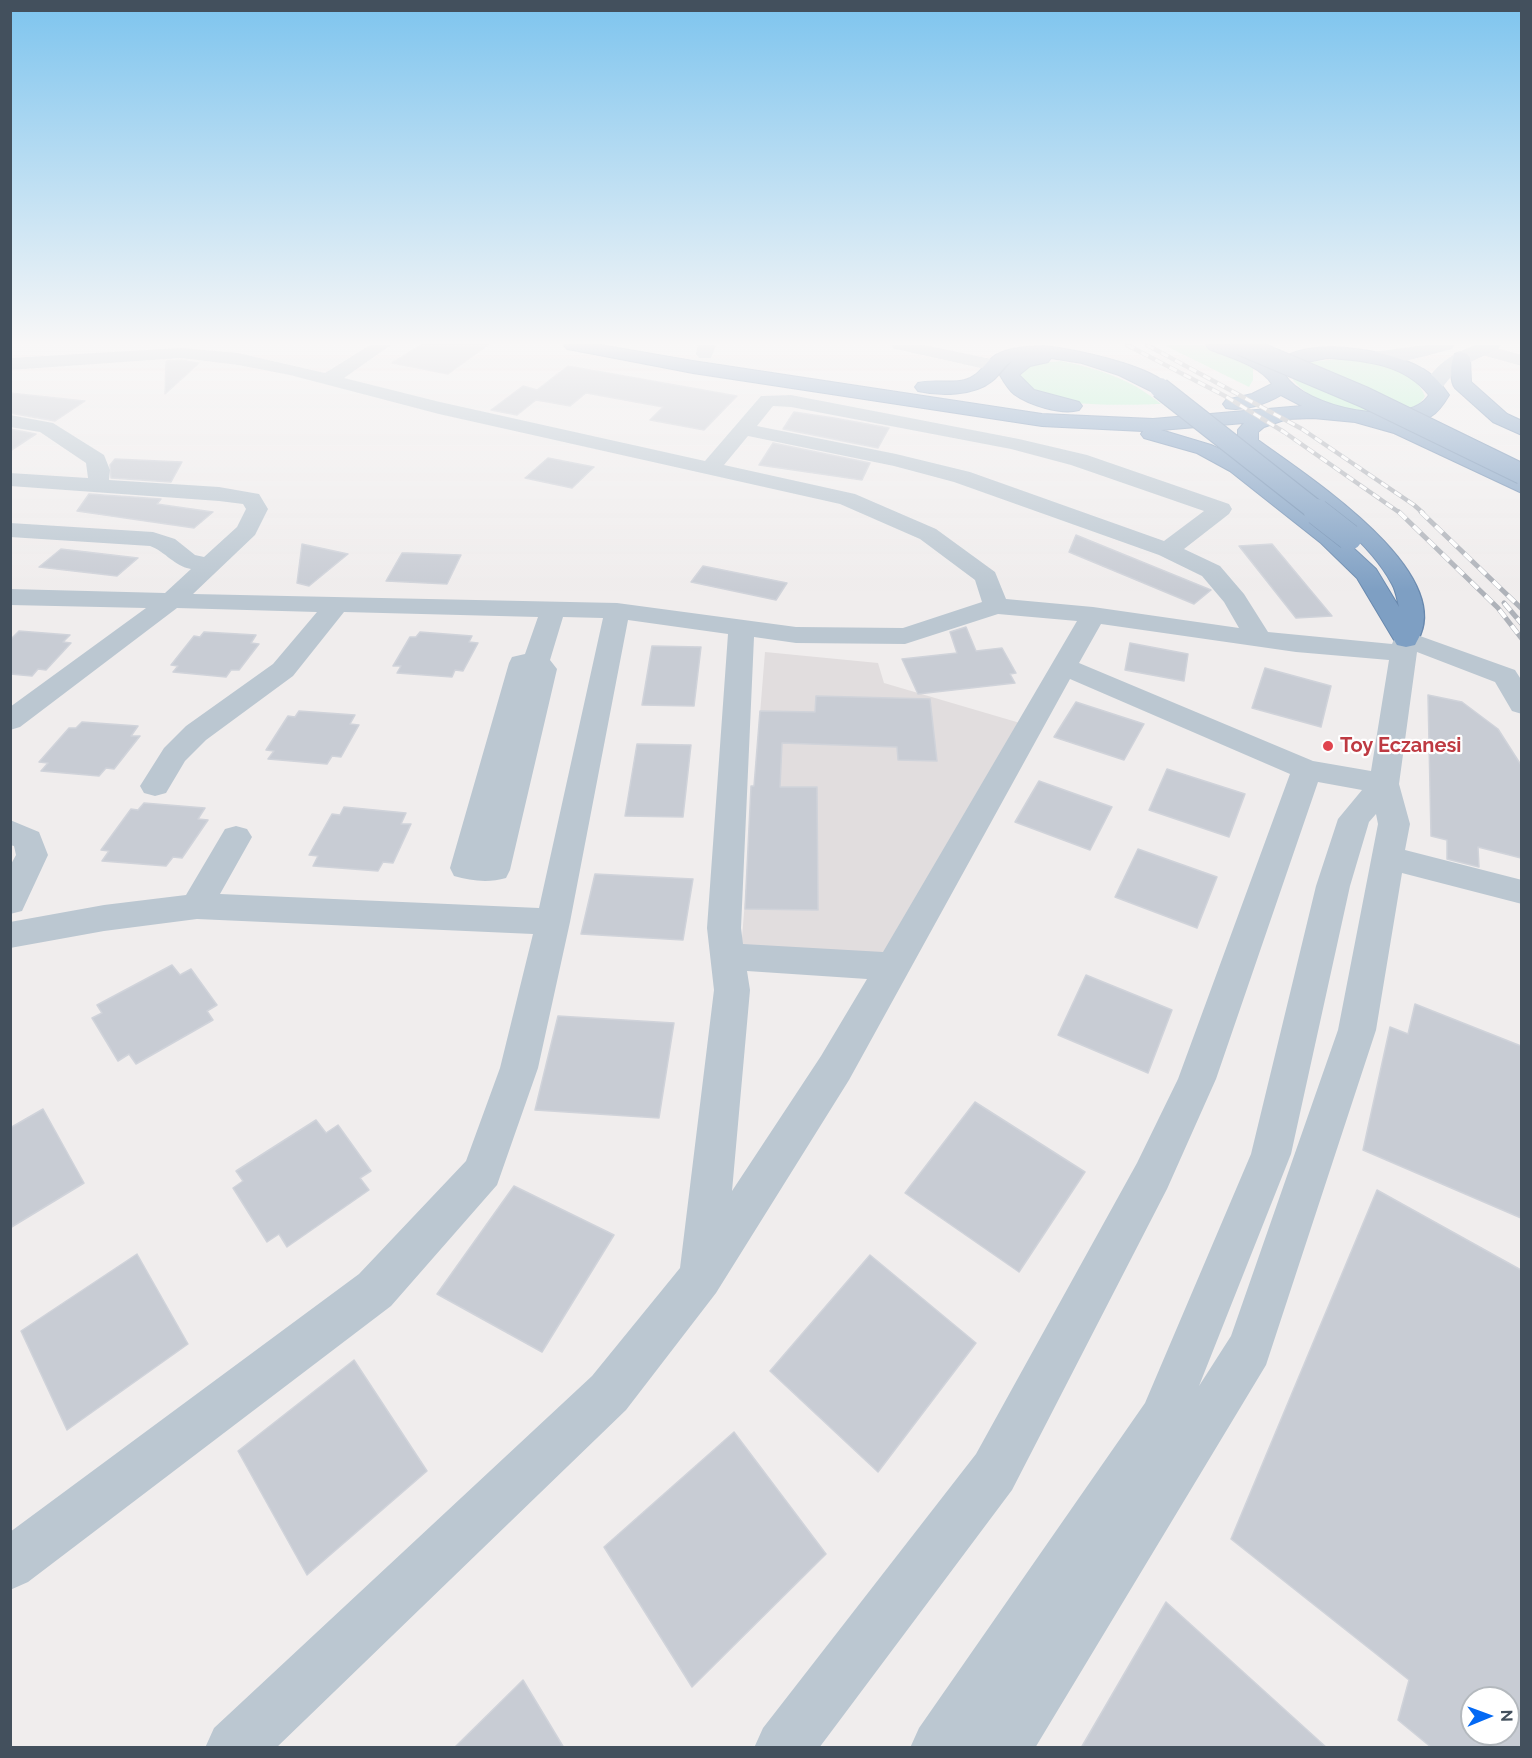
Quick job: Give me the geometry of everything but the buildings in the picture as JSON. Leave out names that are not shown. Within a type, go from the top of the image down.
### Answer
[{"type":"highway","points":[[1105,427],[1141,431],[1176,439],[1204,449],[1239,466],[1329,538],[1367,574],[1405,646]]},
{"type":"highway","points":[[1209,427],[1348,537],[1383,577],[1396,604],[1405,646]]},
{"type":"highway","points":[[1252,427],[1248,430],[1248,442],[1368,538],[1404,582],[1412,608],[1405,646]]},
{"type":"highway","points":[[1280,427],[1261,437],[1260,445],[1307,488]]},
{"type":"highway","points":[[1373,427],[1383,428],[1435,446]]},
{"type":"highway","points":[[1394,427],[1521,488]]},
{"type":"highway","points":[[1425,427],[1521,474]]},
{"type":"highway","points":[[1459,427],[1521,455]]},
{"type":"highway","points":[[1502,427],[1521,438]]},
{"type":"street","points":[[46,427],[96,460],[99,470],[98,486]]},
{"type":"street","points":[[487,427],[844,510],[878,511]]},
{"type":"street","points":[[527,427],[848,499],[928,534],[986,577],[996,606]]},
{"type":"street","points":[[925,427],[1023,446],[1079,460],[1221,509],[1167,550]]},
{"type":"street","points":[[711,467],[744,429],[896,460],[962,477],[1167,550],[1211,571],[1235,599],[1259,639]]},
{"type":"street","points":[[10,479],[219,494],[251,499],[257,508],[247,530],[171,601],[10,721]]},
{"type":"street","points":[[10,530],[153,539],[167,544],[186,561],[209,565]]},
{"type":"street","points":[[10,597],[617,611],[796,635],[905,636],[996,606],[1093,615],[1259,639],[1405,646],[1505,676],[1521,705]]},
{"type":"street","points":[[155,786],[174,755],[196,732],[283,670],[337,604]]},
{"type":"street","points":[[537,660],[553,609]]},
{"type":"street","points":[[10,1564],[375,1290],[482,1172],[519,1068],[553,922],[617,611]]},
{"type":"street","points":[[234,1748],[609,1393],[700,1278],[835,1068],[1093,615]]},
{"type":"street","points":[[700,1278],[710,1214],[732,990],[724,928],[741,628]]},
{"type":"street","points":[[1002,1748],[1250,1349],[1357,1030],[1394,824],[1384,784],[1405,646]]},
{"type":"street","points":[[537,660],[543,669],[494,870],[466,868],[522,663],[537,660]]},
{"type":"street","points":[[1063,666],[1307,770],[1384,784]]},
{"type":"street","points":[[783,1748],[994,1472],[1152,1176],[1208,1055],[1307,770]]},
{"type":"street","points":[[939,1748],[1162,1420],[1271,1154],[1333,886],[1354,819],[1384,784]]},
{"type":"street","points":[[10,831],[28,840],[32,855],[10,902]]},
{"type":"street","points":[[197,906],[236,837]]},
{"type":"street","points":[[1389,858],[1521,892]]},
{"type":"street","points":[[10,935],[104,918],[197,906],[553,922]]},
{"type":"street","points":[[726,957],[894,967]]},
{"type":"shaded area","points":[[765,652],[878,663],[884,683],[1020,723],[896,958],[741,950]]},
{"type":"railway","points":[[1276,427],[1400,513]]},
{"type":"railway","points":[[1298,427],[1423,513]]},
{"type":"railway","points":[[1399,512],[1498,608],[1522,639]]},
{"type":"railway","points":[[1421,512],[1522,609]]},
{"type":"railway","points":[[1504,603],[1522,624]]},
{"type":"place","name":"Toy Eczanesi","points":[[1328,746]]}]
